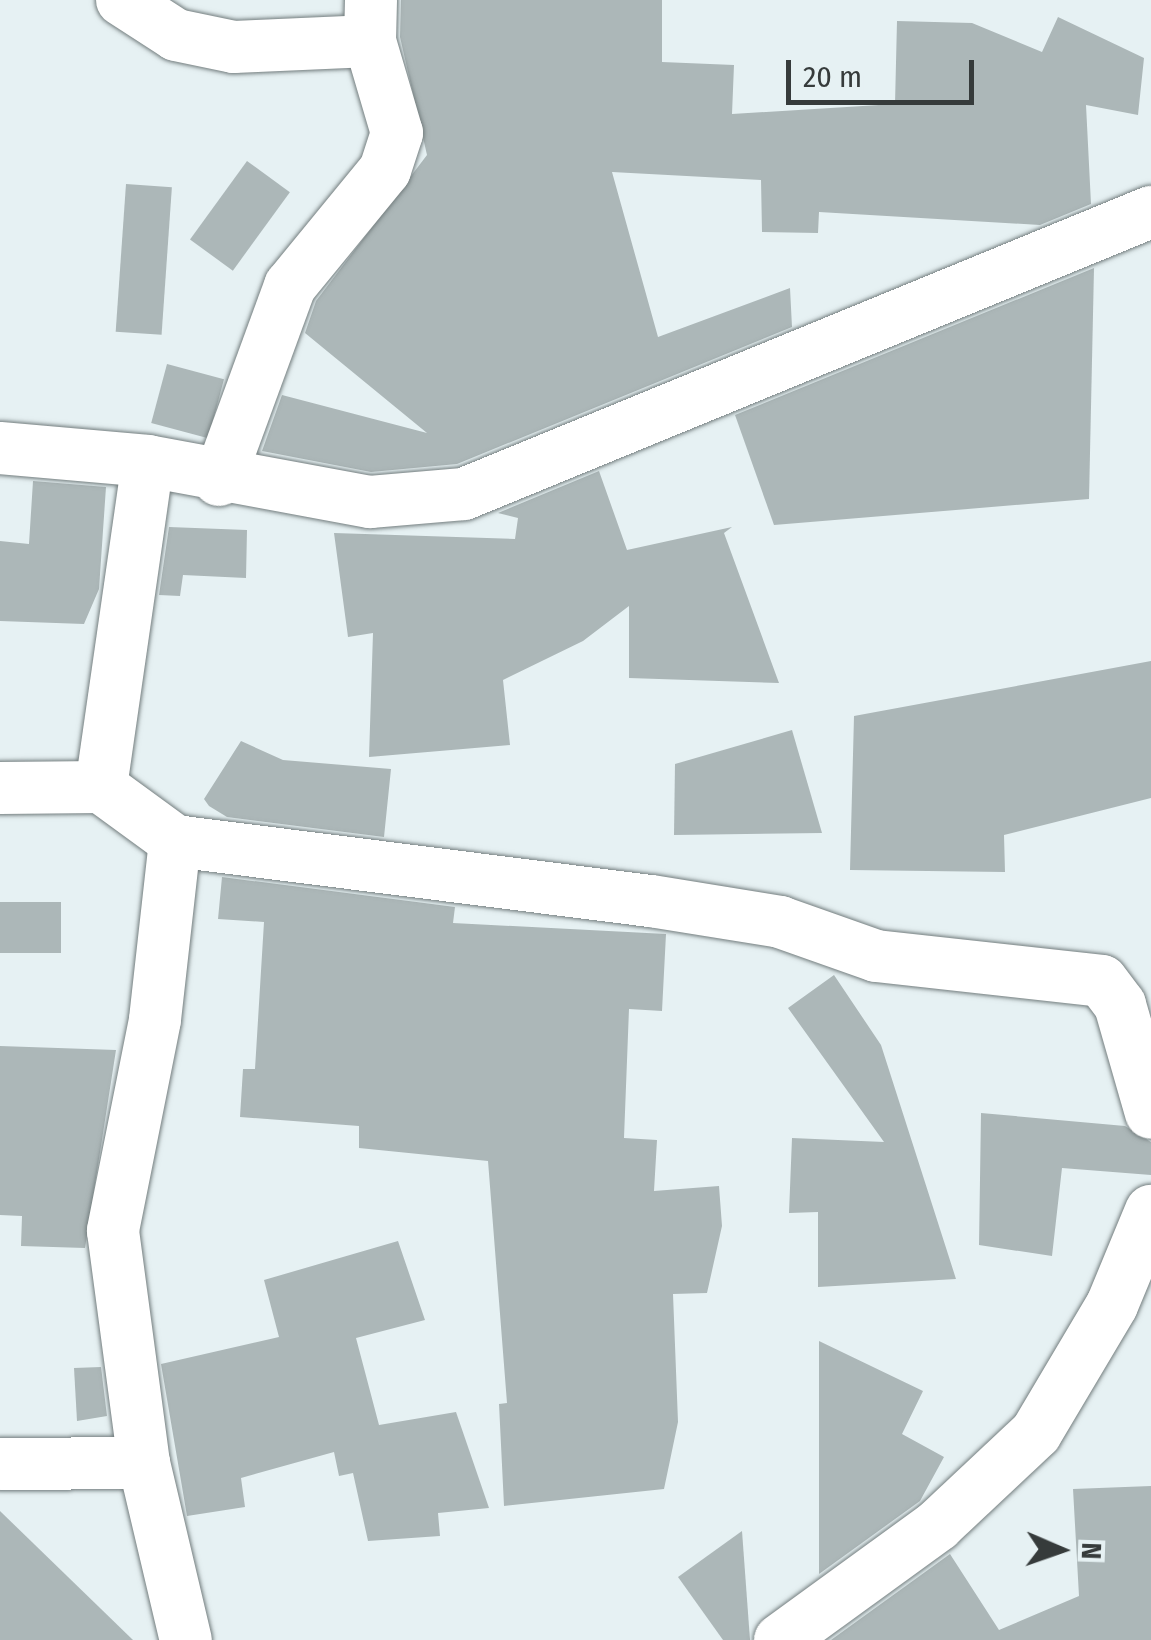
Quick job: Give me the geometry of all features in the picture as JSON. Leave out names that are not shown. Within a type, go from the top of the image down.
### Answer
[{"type":"street","points":[[122,0],[176,35],[234,47],[370,20],[394,101],[385,170],[290,286],[219,480]]},
{"type":"street","points":[[0,448],[148,461],[219,480],[370,502],[464,494],[1151,212]]},
{"type":"street","points":[[100,787],[148,461]]},
{"type":"street","points":[[0,788],[100,787],[175,841],[612,895],[780,922],[876,956],[1102,982],[1120,1006],[1151,1113]]},
{"type":"street","points":[[175,841],[156,1020],[113,1231],[144,1463],[186,1640]]},
{"type":"street","points":[[780,1640],[886,1567],[1036,1433],[1112,1306],[1151,1213]]},
{"type":"street","points":[[0,1464],[144,1463]]},
{"type":"building","points":[[401,0],[662,0],[662,62],[734,65],[732,114],[895,104],[897,21],[972,23],[1042,52],[1058,17],[1144,58],[1138,115],[1086,105],[1091,204],[1040,225],[819,212],[818,233],[762,232],[761,180],[612,172],[658,337],[790,288],[792,327],[457,464],[371,472],[262,451],[282,395],[427,433],[305,333],[316,301],[427,155],[400,37]]},
{"type":"building","points":[[247,161],[290,192],[233,271],[190,239]]},
{"type":"building","points":[[126,184],[172,187],[162,335],[116,332]]},
{"type":"building","points":[[1094,268],[1089,499],[774,525],[735,415]]},
{"type":"building","points":[[167,364],[224,379],[208,438],[151,423]]},
{"type":"building","points":[[599,471],[627,550],[732,527],[724,533],[779,683],[629,678],[629,606],[583,641],[503,680],[510,745],[369,757],[373,633],[348,637],[334,533],[515,539],[518,518],[498,513]]},
{"type":"building","points":[[33,481],[106,487],[99,589],[84,624],[0,621],[0,541],[29,544]]},
{"type":"building","points":[[169,527],[247,530],[246,578],[183,575],[180,596],[159,595]]},
{"type":"building","points":[[1151,661],[1151,798],[1004,835],[1005,872],[850,870],[854,716]]},
{"type":"building","points":[[792,730],[822,833],[674,835],[675,764]]},
{"type":"building","points":[[241,741],[283,760],[391,769],[384,837],[227,817],[209,806],[204,799]]},
{"type":"building","points":[[222,877],[455,907],[453,923],[666,934],[662,1011],[629,1009],[624,1138],[657,1140],[654,1191],[719,1186],[722,1226],[707,1293],[673,1294],[678,1422],[664,1489],[504,1506],[499,1404],[507,1403],[488,1161],[359,1148],[359,1126],[240,1117],[243,1069],[255,1069],[264,922],[218,919]]},
{"type":"building","points":[[0,902],[61,902],[61,953],[0,953]]},
{"type":"building","points":[[834,975],[881,1045],[956,1279],[818,1287],[818,1212],[789,1213],[792,1138],[884,1142],[788,1008]]},
{"type":"building","points":[[0,1046],[116,1050],[85,1248],[21,1246],[22,1216],[0,1215]]},
{"type":"building","points":[[981,1113],[1125,1126],[1151,1142],[1151,1175],[1062,1168],[1052,1256],[979,1245]]},
{"type":"building","points":[[398,1241],[425,1320],[356,1338],[379,1425],[456,1412],[489,1508],[438,1513],[440,1536],[368,1541],[353,1473],[339,1476],[334,1452],[241,1478],[245,1507],[187,1516],[161,1364],[279,1337],[264,1280]]},
{"type":"building","points":[[819,1341],[923,1391],[902,1434],[944,1457],[920,1501],[819,1574]]},
{"type":"building","points":[[101,1367],[107,1416],[77,1421],[74,1368]]},
{"type":"building","points":[[1151,1486],[1151,1640],[831,1640],[950,1554],[999,1630],[1079,1596],[1073,1489]]},
{"type":"building","points":[[0,1511],[133,1640],[0,1640]]},
{"type":"building","points":[[742,1531],[750,1640],[723,1640],[678,1577]]}]
